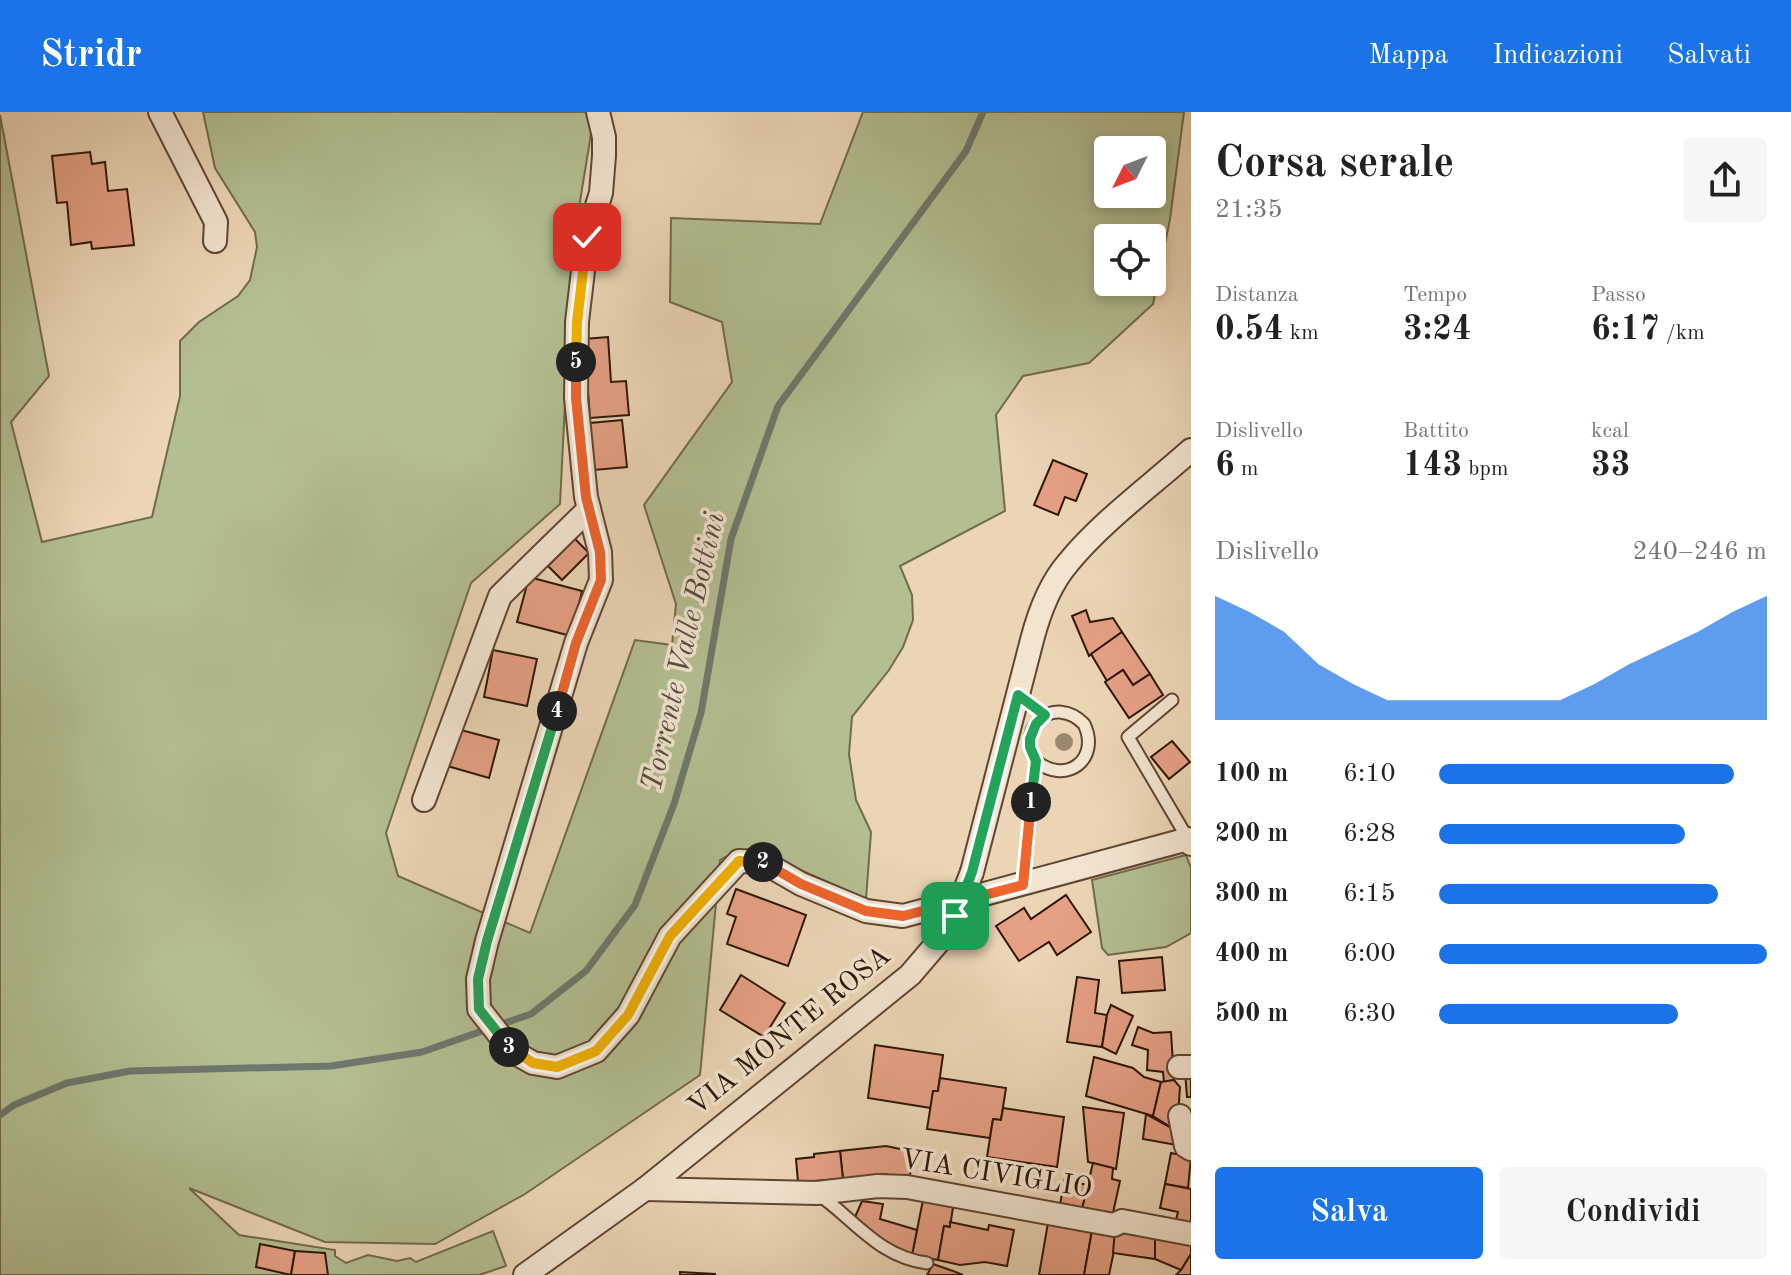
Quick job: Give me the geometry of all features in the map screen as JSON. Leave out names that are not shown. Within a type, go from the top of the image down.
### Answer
[{"type":"street","points":[[160,112],[216,222],[215,241]]},
{"type":"street","points":[[598,112],[604,137],[601,193],[587,237],[577,322],[576,398],[589,509],[600,552],[601,580],[576,643],[478,979],[479,1009],[512,1051],[533,1063],[557,1067],[596,1051],[628,1015],[670,936],[739,861],[763,862],[801,884],[866,911],[903,916],[1190,841]]},
{"type":"street","name":"VIA MONTE ROSA","points":[[525,1275],[645,1189],[910,975],[940,940],[955,916],[972,872],[1039,612],[1052,586],[1068,562],[1191,450]]},
{"type":"street","points":[[424,800],[500,596],[589,509]]},
{"type":"street","points":[[1180,1116],[1186,1146],[1191,1149]]},
{"type":"street","name":"VIA CIVIGLIO","points":[[645,1189],[817,1193],[878,1186],[907,1187],[1114,1225],[1122,1221],[1191,1234]]},
{"type":"lane","points":[[1018,695],[1045,715]]},
{"type":"lane","points":[[1172,700],[1128,737],[1190,841]]},
{"type":"lane","points":[[1023,885],[1036,761],[1030,739],[1036,724],[1045,715],[1065,712],[1080,719],[1094,743],[1078,765],[1063,771],[1049,770],[1036,761]]},
{"type":"lane","points":[[817,1193],[841,1210],[871,1241],[886,1251],[914,1262],[927,1263]]},
{"type":"green space","points":[[203,112],[587,112],[592,128],[573,244],[560,504],[471,583],[386,833],[398,876],[530,933],[635,640],[672,645],[676,604],[644,505],[732,382],[722,322],[670,302],[671,218],[820,224],[863,112],[1184,112],[1166,239],[1166,224],[1094,224],[1094,296],[1155,296],[1153,304],[1089,363],[1023,376],[996,415],[1005,511],[900,566],[912,595],[913,620],[903,647],[889,670],[852,717],[849,754],[856,800],[871,832],[866,899],[778,860],[736,851],[720,860],[700,1075],[525,1194],[435,1244],[325,1242],[189,1188],[239,1235],[335,1250],[335,1256],[346,1263],[368,1255],[397,1261],[410,1258],[416,1262],[493,1231],[506,1266],[479,1275],[0,1275],[0,115],[49,376],[11,422],[42,542],[152,517],[180,396],[180,341],[199,322],[238,296],[250,280],[257,247],[255,232],[215,168]]},
{"type":"green space","points":[[1186,855],[1191,868],[1191,933],[1166,947],[1108,955],[1102,948],[1092,880]]},
{"type":"building","points":[[90,152],[92,164],[105,162],[108,191],[127,189],[134,245],[92,249],[91,242],[71,245],[67,202],[57,203],[52,156]]},
{"type":"building","points":[[608,337],[611,382],[626,381],[629,415],[590,418],[584,339]]},
{"type":"building","points":[[622,420],[627,467],[594,470],[590,423]]},
{"type":"building","points":[[1053,460],[1087,474],[1076,501],[1065,497],[1058,515],[1034,505]]},
{"type":"building","points":[[575,539],[589,553],[562,580],[548,566]]},
{"type":"building","points":[[529,577],[582,591],[571,636],[517,622]]},
{"type":"building","points":[[1086,610],[1090,622],[1113,618],[1122,632],[1089,656],[1072,616]]},
{"type":"building","points":[[1122,632],[1150,674],[1133,685],[1123,670],[1107,681],[1091,654]]},
{"type":"building","points":[[493,650],[537,659],[527,706],[484,697]]},
{"type":"building","points":[[1123,670],[1133,685],[1150,674],[1163,695],[1129,718],[1105,682]]},
{"type":"building","points":[[453,728],[499,740],[489,778],[444,765]]},
{"type":"building","points":[[1172,741],[1190,762],[1169,779],[1151,757]]},
{"type":"building","points":[[736,889],[806,915],[788,966],[727,944],[736,917],[727,914]]},
{"type":"building","points":[[1066,895],[1091,932],[1057,955],[1049,942],[1019,961],[996,926],[1024,908],[1031,919]]},
{"type":"building","points":[[1162,957],[1165,990],[1122,993],[1119,961]]},
{"type":"building","points":[[741,975],[785,1003],[764,1037],[720,1010]]},
{"type":"building","points":[[1077,977],[1099,980],[1095,1013],[1107,1015],[1102,1047],[1067,1042]]},
{"type":"building","points":[[1111,1005],[1133,1016],[1116,1054],[1102,1047]]},
{"type":"building","points":[[1138,1027],[1153,1033],[1171,1032],[1174,1080],[1164,1082],[1163,1072],[1147,1070],[1148,1050],[1132,1045]]},
{"type":"building","points":[[875,1045],[943,1055],[938,1091],[933,1091],[931,1108],[868,1098]]},
{"type":"building","points":[[1094,1057],[1133,1068],[1144,1077],[1161,1082],[1153,1116],[1086,1096]]},
{"type":"building","points":[[1185,1071],[1191,1071],[1191,1097],[1187,1097]]},
{"type":"building","points":[[940,1078],[1006,1088],[1001,1120],[993,1119],[990,1138],[927,1129],[933,1091],[938,1091]]},
{"type":"building","points":[[1174,1080],[1180,1087],[1177,1131],[1153,1116],[1161,1082]]},
{"type":"building","points":[[1083,1107],[1124,1113],[1116,1169],[1088,1162]]},
{"type":"building","points":[[1003,1108],[1064,1117],[1057,1167],[987,1157],[993,1119],[1001,1120]]},
{"type":"building","points":[[1146,1114],[1177,1131],[1182,1146],[1143,1139]]},
{"type":"building","points":[[886,1146],[915,1152],[909,1179],[885,1174],[843,1179],[840,1151]]},
{"type":"building","points":[[840,1151],[843,1179],[798,1182],[796,1159]]},
{"type":"building","points":[[1171,1153],[1191,1157],[1188,1188],[1165,1184]]},
{"type":"building","points":[[1093,1163],[1113,1168],[1112,1179],[1120,1181],[1111,1222],[1080,1216]]},
{"type":"building","points":[[1064,1180],[1088,1185],[1080,1216],[1059,1212]]},
{"type":"building","points":[[1165,1184],[1191,1189],[1191,1230],[1174,1228],[1178,1212],[1160,1208]]},
{"type":"building","points":[[924,1195],[954,1201],[950,1227],[944,1226],[938,1260],[912,1255]]},
{"type":"building","points":[[862,1201],[883,1204],[880,1219],[917,1230],[912,1255],[891,1249],[855,1217]]},
{"type":"building","points":[[1049,1217],[1093,1225],[1084,1275],[1039,1275]]},
{"type":"building","points":[[950,1222],[988,1230],[989,1225],[1014,1230],[1007,1266],[985,1262],[960,1265],[938,1260],[944,1226],[950,1227]]},
{"type":"building","points":[[1093,1225],[1115,1229],[1116,1241],[1109,1275],[1084,1275]]},
{"type":"building","points":[[1115,1229],[1155,1233],[1155,1259],[1113,1253]]},
{"type":"building","points":[[1155,1233],[1191,1240],[1191,1254],[1181,1270],[1155,1259]]},
{"type":"building","points":[[260,1244],[295,1251],[291,1275],[256,1267]]},
{"type":"building","points":[[295,1251],[325,1253],[328,1275],[291,1275]]},
{"type":"building","points":[[1191,1254],[1191,1275],[1176,1275],[1181,1270]]},
{"type":"building","points":[[933,1264],[953,1271],[963,1275],[927,1275]]},
{"type":"building","points":[[680,1272],[715,1274],[715,1275],[680,1275]]},
{"type":"waterway","name":"Torrente Valle Bottini","points":[[0,1115],[14,1105],[67,1083],[130,1071],[331,1066],[422,1052],[531,1014],[586,971],[635,905],[674,804],[701,713],[731,539],[778,406],[966,151],[983,112]]},
{"type":"route","points":[[587,237],[577,322],[576,398],[586,497],[600,552],[601,580],[576,643],[487,941],[478,979],[479,1009],[512,1051],[533,1063],[557,1067],[596,1051],[628,1015],[670,936],[739,861],[763,862],[801,884],[866,911],[903,916],[924,911],[983,896],[1023,885],[1036,761],[1030,739],[1036,724],[1045,715],[1018,695],[972,872],[955,916]]}]
